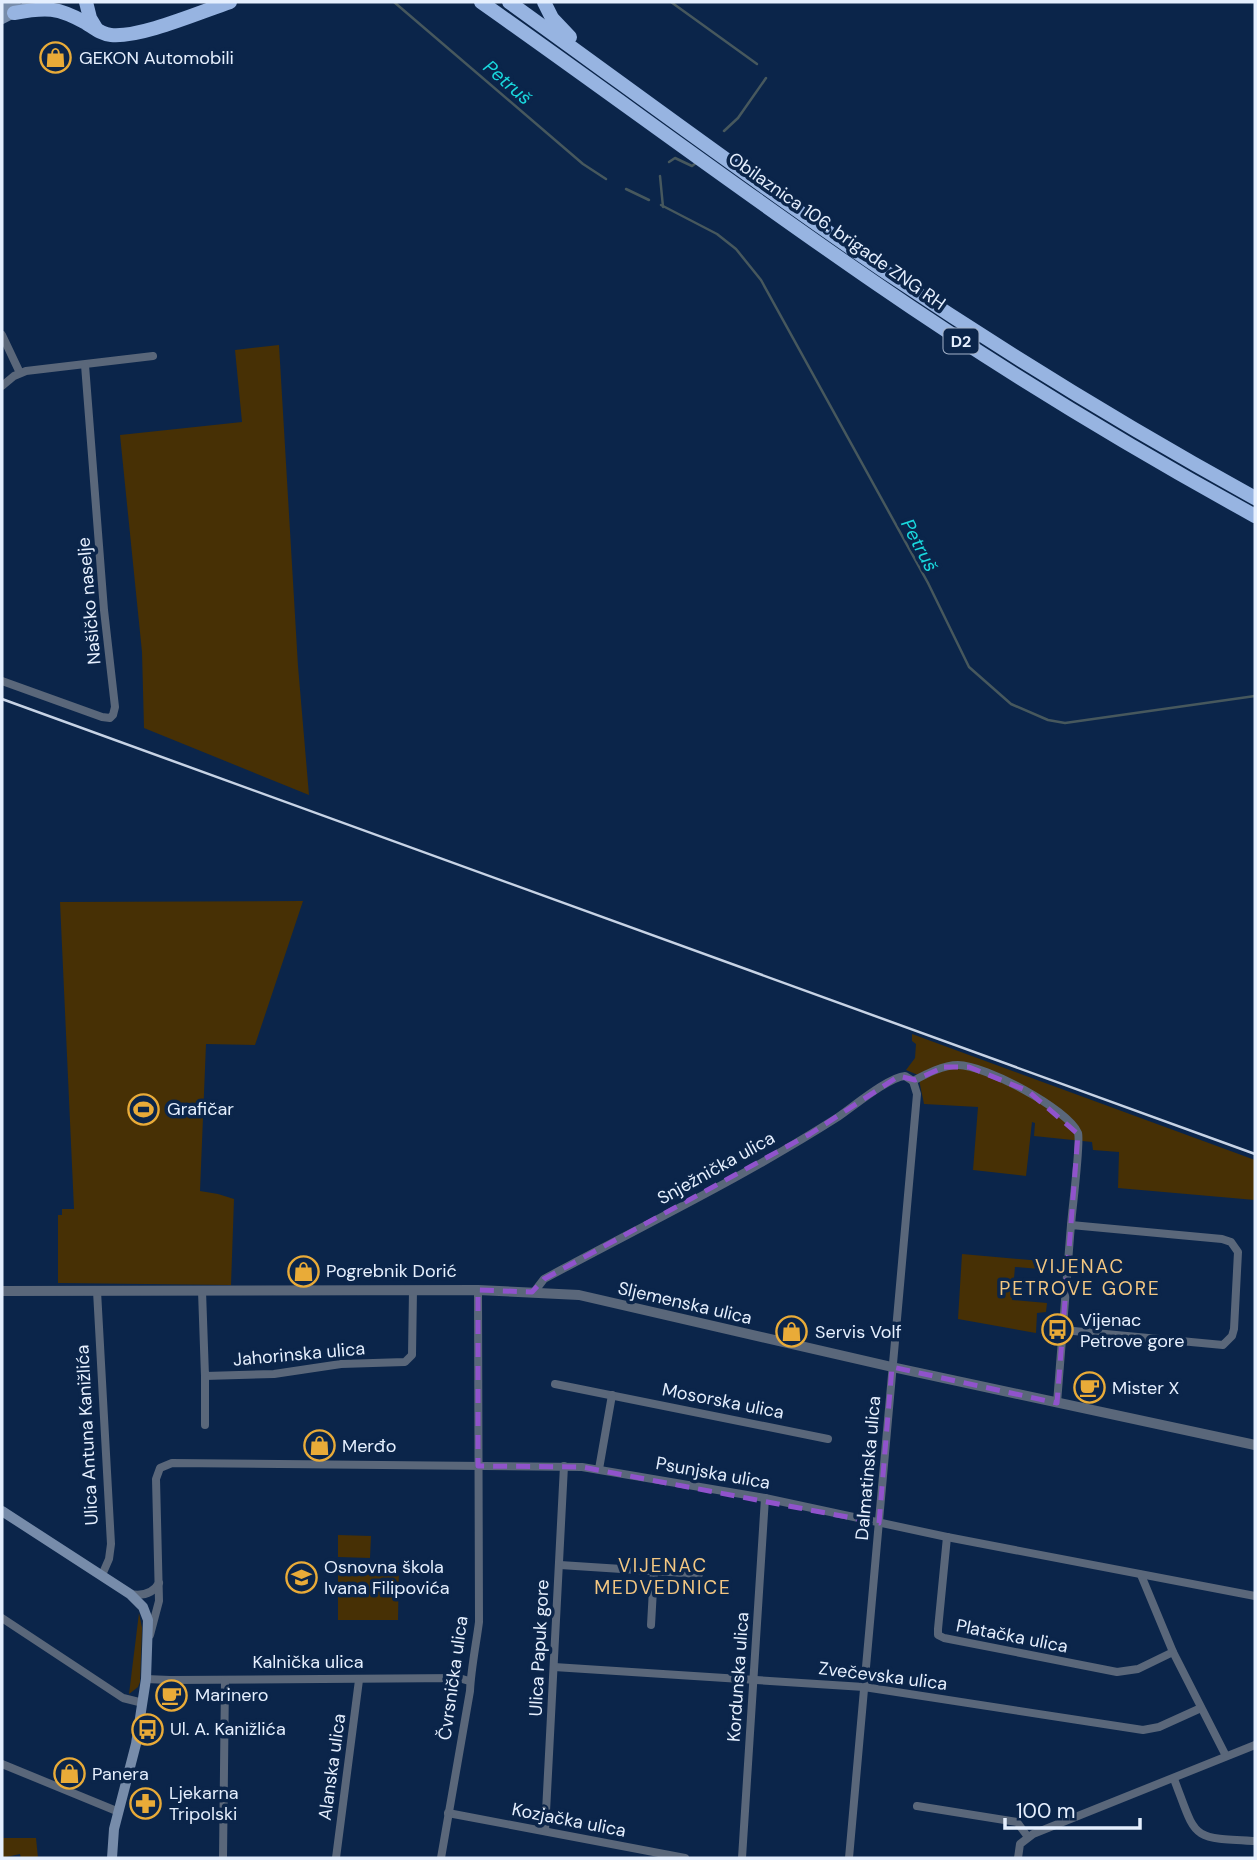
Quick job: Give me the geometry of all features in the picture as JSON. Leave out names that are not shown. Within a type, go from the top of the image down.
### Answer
[{"type":"highway","points":[[86,2],[90,18],[97,29]]},
{"type":"highway","points":[[8,11],[54,9],[113,35],[129,34],[230,2]]},
{"type":"highway","name":"Obilaznica 106. brigade ZNG RH","points":[[481,2],[888,292],[1005,370],[1255,516]]},
{"type":"highway","name":"Obilaznica 106. brigade ZNG RH","points":[[509,2],[782,199],[963,323],[1071,391],[1255,498]]},
{"type":"highway","points":[[544,2],[559,26],[586,50],[597,65]]},
{"type":"main road","points":[[8,11],[36,2]]},
{"type":"main road","points":[[2,1511],[130,1594],[139,1601],[145,1611],[149,1638],[143,1703],[113,1837],[112,1858]]},
{"type":"street","points":[[2,335],[20,373]]},
{"type":"street","points":[[2,386],[20,373],[153,356]]},
{"type":"street","name":"Našičko naselje","points":[[2,681],[102,717],[110,718],[113,715],[115,707],[104,610],[85,365]]},
{"type":"street","points":[[913,1081],[944,1067],[969,1067],[1028,1091],[1070,1124],[1079,1138],[1057,1403]]},
{"type":"street","name":"Snježnička ulica","points":[[534,1292],[544,1279],[810,1134],[892,1079],[905,1076],[913,1081]]},
{"type":"street","name":"Dalmatinska ulica","points":[[849,1858],[917,1094],[913,1081]]},
{"type":"street","points":[[1063,1330],[1223,1345],[1232,1336],[1237,1298],[1239,1258],[1231,1242],[1223,1239],[1071,1225]]},
{"type":"street","name":"Jahorinska ulica","points":[[205,1376],[274,1374],[341,1364],[405,1362],[412,1355],[413,1290]]},
{"type":"street","name":"Sljemenska ulica","points":[[2,1291],[478,1290],[588,1297],[892,1367],[1255,1445]]},
{"type":"street","name":"Čvrsnička ulica","points":[[441,1858],[470,1691],[469,1681],[475,1659],[478,1622],[478,1290]]},
{"type":"street","name":"Ulica Antuna Kanižlića","points":[[97,1291],[111,1544],[109,1559],[102,1575]]},
{"type":"street","points":[[202,1291],[205,1425]]},
{"type":"street","name":"Mosorska ulica","points":[[555,1384],[828,1439]]},
{"type":"street","points":[[599,1469],[612,1395]]},
{"type":"street","name":"Psunjska ulica","points":[[159,1583],[156,1479],[158,1470],[163,1466],[564,1466],[599,1469],[765,1498],[947,1537],[1255,1596]]},
{"type":"street","name":"Ulica Papuk gore","points":[[545,1832],[564,1466]]},
{"type":"street","name":"Kordunska ulica","points":[[742,1858],[765,1498]]},
{"type":"street","name":"Platačka ulica","points":[[947,1537],[938,1635],[1117,1672],[1139,1669],[1173,1652]]},
{"type":"street","points":[[559,1565],[699,1574]]},
{"type":"street","points":[[651,1625],[654,1571]]},
{"type":"street","points":[[1141,1575],[1173,1652],[1226,1756]]},
{"type":"street","points":[[130,1594],[148,1593],[159,1583]]},
{"type":"street","points":[[149,1638],[159,1606],[159,1583]]},
{"type":"street","points":[[2,1618],[123,1698],[143,1703]]},
{"type":"street","name":"Zvečevska ulica","points":[[554,1667],[864,1687],[1143,1730],[1159,1727],[1202,1708]]},
{"type":"street","name":"Kalnička ulica","points":[[146,1679],[459,1678],[469,1681]]},
{"type":"street","points":[[223,1858],[225,1680]]},
{"type":"street","name":"Alanska ulica","points":[[336,1858],[359,1680]]},
{"type":"street","points":[[1018,1858],[1020,1844],[1028,1837],[1255,1745]]},
{"type":"street","points":[[2,1764],[119,1812]]},
{"type":"street","points":[[1174,1779],[1193,1828],[1200,1835],[1213,1839],[1255,1841]]},
{"type":"street","points":[[917,1806],[1017,1822],[1028,1837]]},
{"type":"street","name":"Kozjačka ulica","points":[[448,1812],[685,1858]]},
{"type":"highlighted area","points":[[944,1067],[969,1067],[1028,1091],[1078,1134],[1057,1403],[892,1367],[879,1523],[582,1467],[478,1466],[478,1290],[532,1292],[544,1279],[810,1134],[899,1076],[915,1080]]},
{"type":"shaded area","points":[[279,345],[298,666],[309,795],[144,728],[142,652],[120,435],[242,422],[235,350]]},
{"type":"shaded area","points":[[303,901],[255,1045],[206,1044],[200,1191],[234,1199],[231,1285],[58,1283],[58,1215],[62,1215],[62,1209],[74,1209],[60,902]]},
{"type":"shaded area","points":[[912,1034],[1255,1160],[1255,1200],[1118,1188],[1119,1152],[1093,1150],[1092,1142],[1034,1136],[1035,1123],[1032,1122],[1026,1176],[973,1170],[978,1107],[924,1104],[918,1075],[906,1070],[915,1058],[916,1044],[912,1041]]},
{"type":"shaded area","points":[[962,1254],[1053,1262],[1052,1270],[1015,1267],[1012,1300],[1047,1303],[1046,1312],[1037,1313],[1036,1333],[958,1319]]},
{"type":"shaded area","points":[[338,1535],[371,1536],[370,1558],[338,1557]]},
{"type":"shaded area","points":[[338,1562],[399,1563],[398,1620],[338,1620]]},
{"type":"shaded area","points":[[139,1613],[142,1628],[140,1682],[129,1694]]},
{"type":"shaded area","points":[[2,1838],[36,1838],[38,1858],[21,1858],[20,1854],[2,1858]]},
{"type":"waterway","name":"Petruš","points":[[394,2],[583,164],[606,179]]},
{"type":"waterway","points":[[671,2],[757,64]]},
{"type":"waterway","points":[[724,131],[738,118],[766,78]]},
{"type":"waterway","points":[[669,162],[675,158],[692,166],[696,163]]},
{"type":"waterway","points":[[660,176],[663,207]]},
{"type":"waterway","name":"Petruš","points":[[626,189],[649,200]]},
{"type":"waterway","name":"Petruš","points":[[661,205],[717,234],[736,249],[761,280],[928,583],[969,667],[1011,704],[1048,720],[1065,723],[1255,696]]},
{"type":"railway","points":[[2,699],[1255,1154]]},
{"type":"place","name":"GEKON Automobili","points":[[56,58]]},
{"type":"place","name":"Grafičar","points":[[144,1109]]},
{"type":"place","name":"Pogrebnik Dorić","points":[[303,1271]]},
{"type":"place","name":"Vijenac Petrove gore","points":[[1057,1330]]},
{"type":"place","name":"Servis Volf","points":[[792,1332]]},
{"type":"place","name":"Mister X","points":[[1089,1388]]},
{"type":"place","name":"Merđo","points":[[319,1446]]},
{"type":"place","name":"Osnovna škola Ivana Filipovića","points":[[301,1577]]},
{"type":"place","name":"Marinero","points":[[172,1695]]},
{"type":"place","name":"Ul. A. Kanižlića","points":[[147,1729]]},
{"type":"place","name":"Panera","points":[[69,1774]]},
{"type":"place","name":"Ljekarna Tripolski","points":[[146,1803]]},
{"type":"district","name":"VIJENAC PETROVE GORE","points":[[1080,1277]]},
{"type":"district","name":"VIJENAC MEDVEDNICE","points":[[663,1576]]}]
